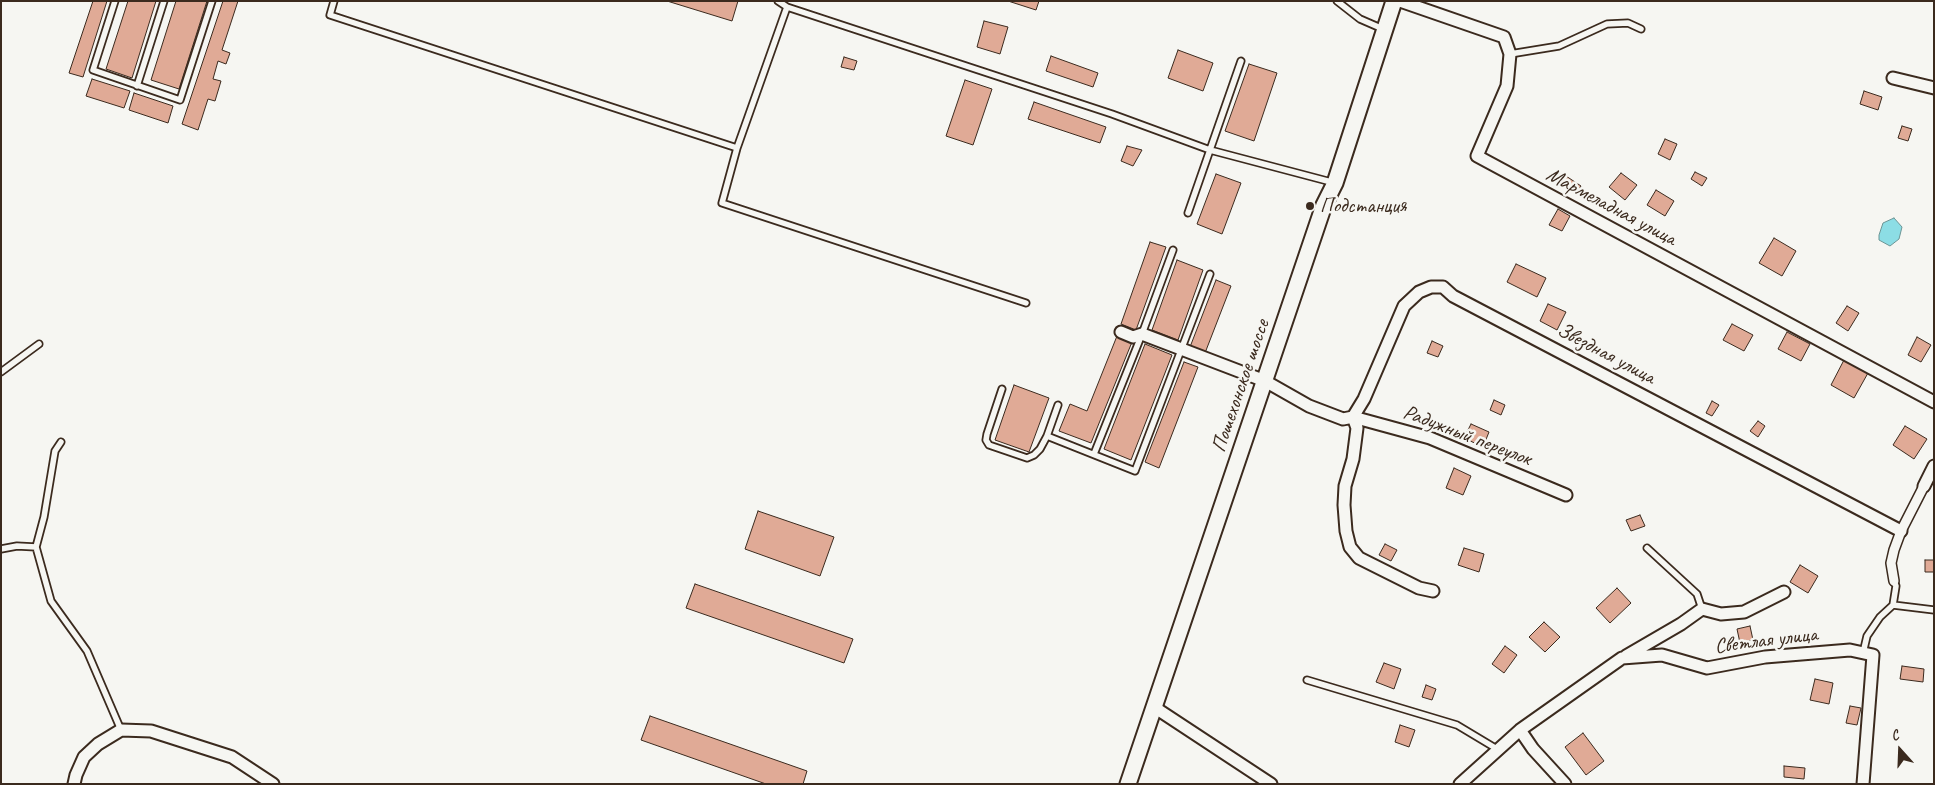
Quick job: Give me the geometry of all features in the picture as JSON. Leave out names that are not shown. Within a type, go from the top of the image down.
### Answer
[{"type":"street","name":"Пошехонское шоссе","points":[[1128,784],[1324,205],[1335,183],[1394,1]]},
{"type":"street","points":[[1400,1],[1504,37],[1510,54]]},
{"type":"street","name":"Мармеладная улица","points":[[1510,54],[1507,86],[1477,156],[1934,402]]},
{"type":"street","points":[[1893,78],[1934,88]]},
{"type":"street","name":"Звездная улица","points":[[1353,417],[1364,399],[1404,306],[1419,292],[1431,287],[1443,287],[1454,296],[1901,531]]},
{"type":"street","name":"Радужный переулок","points":[[1120,332],[1133,337],[1142,334],[1265,381],[1309,406],[1343,419],[1353,417],[1430,438],[1566,495]]},
{"type":"street","points":[[1353,417],[1357,428],[1353,460],[1345,486],[1344,505],[1346,531],[1350,547],[1365,562],[1419,588],[1432,591]]},
{"type":"street","points":[[1894,581],[1891,563],[1894,550],[1901,531],[1934,466]]},
{"type":"street","points":[[1460,784],[1520,730],[1622,658],[1681,624],[1702,609],[1721,614],[1744,612],[1784,592]]},
{"type":"street","name":"Светлая улица","points":[[1622,658],[1662,655],[1706,668],[1765,657],[1850,650],[1863,653]]},
{"type":"street","points":[[1863,653],[1873,655],[1863,784]]},
{"type":"street","points":[[1154,707],[1268,783]]},
{"type":"street","points":[[74,784],[84,757],[98,744],[121,730],[151,732],[232,757],[273,784]]},
{"type":"street","points":[[1520,730],[1564,784]]},
{"type":"lane","points":[[115,1],[93,70],[180,100],[212,1]]},
{"type":"lane","points":[[138,86],[164,1]]},
{"type":"lane","points":[[334,1],[330,15],[737,148]]},
{"type":"lane","points":[[778,1],[787,7],[1112,114],[1210,150],[1335,183]]},
{"type":"lane","points":[[1337,1],[1360,19],[1385,30]]},
{"type":"lane","points":[[787,7],[737,148],[722,203],[1026,303]]},
{"type":"lane","points":[[1510,54],[1559,46],[1607,24],[1628,23],[1641,29]]},
{"type":"lane","points":[[1188,213],[1241,61]]},
{"type":"lane","points":[[1094,454],[1142,334],[1172,250]]},
{"type":"lane","points":[[1047,436],[1135,470],[1210,274]]},
{"type":"lane","points":[[1,372],[39,344]]},
{"type":"lane","points":[[1002,389],[986,440],[989,445],[1026,458],[1034,456],[1040,449],[1047,436],[1058,405]]},
{"type":"lane","points":[[61,442],[55,450],[44,517],[36,548],[51,601],[87,651],[121,730]]},
{"type":"lane","points":[[1,549],[17,546],[36,548]]},
{"type":"lane","points":[[1647,548],[1697,594],[1702,609]]},
{"type":"lane","points":[[1863,653],[1867,636],[1880,617],[1893,604],[1896,586],[1894,581]]},
{"type":"lane","points":[[1893,604],[1934,610]]},
{"type":"lane","points":[[1307,680],[1457,725],[1497,749]]},
{"type":"water","points":[[1894,218],[1902,227],[1899,239],[1890,246],[1879,240],[1879,235],[1883,223]]},
{"type":"building","points":[[93,1],[107,1],[83,77],[69,73]]},
{"type":"building","points":[[128,1],[156,1],[132,78],[106,69]]},
{"type":"building","points":[[176,1],[207,1],[179,89],[151,80]]},
{"type":"building","points":[[223,1],[238,1],[222,50],[230,53],[226,64],[218,61],[213,79],[221,81],[215,101],[208,99],[198,130],[182,124]]},
{"type":"building","points":[[667,1],[738,1],[732,21]]},
{"type":"building","points":[[1008,1],[1039,1],[1036,10]]},
{"type":"building","points":[[984,21],[1008,27],[1000,54],[977,47]]},
{"type":"building","points":[[1178,50],[1213,63],[1203,91],[1168,78]]},
{"type":"building","points":[[1051,56],[1098,73],[1093,87],[1046,71]]},
{"type":"building","points":[[844,57],[857,61],[854,70],[841,67]]},
{"type":"building","points":[[1249,64],[1277,73],[1254,141],[1225,131]]},
{"type":"building","points":[[92,79],[130,91],[124,108],[86,96]]},
{"type":"building","points":[[965,80],[992,89],[973,145],[946,136]]},
{"type":"building","points":[[1864,91],[1882,97],[1878,110],[1860,104]]},
{"type":"building","points":[[134,93],[173,106],[168,123],[129,110]]},
{"type":"building","points":[[1034,102],[1106,127],[1100,143],[1028,119]]},
{"type":"building","points":[[1902,126],[1912,129],[1908,141],[1898,138]]},
{"type":"building","points":[[1665,139],[1677,144],[1670,160],[1658,154]]},
{"type":"building","points":[[1127,146],[1142,150],[1133,166],[1121,161]]},
{"type":"building","points":[[1695,172],[1707,178],[1702,186],[1691,179]]},
{"type":"building","points":[[1621,173],[1637,185],[1625,200],[1609,187]]},
{"type":"building","points":[[1216,174],[1241,183],[1222,234],[1197,224]]},
{"type":"building","points":[[1566,176],[1581,186],[1576,194],[1561,184]]},
{"type":"building","points":[[1656,190],[1674,201],[1665,216],[1647,205]]},
{"type":"building","points":[[1558,209],[1570,216],[1562,231],[1549,225]]},
{"type":"building","points":[[1774,238],[1796,251],[1782,276],[1759,263]]},
{"type":"building","points":[[1150,242],[1166,247],[1136,330],[1121,324]]},
{"type":"building","points":[[1177,260],[1203,270],[1178,340],[1152,330]]},
{"type":"building","points":[[1516,264],[1546,278],[1537,297],[1507,282]]},
{"type":"building","points":[[1216,280],[1231,286],[1205,353],[1190,347]]},
{"type":"building","points":[[1548,304],[1566,312],[1557,330],[1540,321]]},
{"type":"building","points":[[1847,306],[1859,313],[1848,331],[1836,323]]},
{"type":"building","points":[[1732,324],[1753,335],[1744,351],[1723,340]]},
{"type":"building","points":[[1787,332],[1810,344],[1801,361],[1778,349]]},
{"type":"building","points":[[1117,336],[1132,342],[1091,443],[1059,431],[1070,404],[1087,411]]},
{"type":"building","points":[[1917,337],[1931,345],[1921,362],[1908,355]]},
{"type":"building","points":[[1432,341],[1443,346],[1438,357],[1427,353]]},
{"type":"building","points":[[1145,344],[1172,355],[1131,460],[1104,449]]},
{"type":"building","points":[[1844,360],[1868,373],[1854,398],[1831,385]]},
{"type":"building","points":[[1184,362],[1198,367],[1159,468],[1145,462]]},
{"type":"building","points":[[1014,385],[1049,398],[1029,452],[995,440]]},
{"type":"building","points":[[1494,400],[1505,405],[1501,415],[1490,410]]},
{"type":"building","points":[[1712,401],[1719,405],[1712,416],[1706,413]]},
{"type":"building","points":[[1758,421],[1765,426],[1758,437],[1750,431]]},
{"type":"building","points":[[1471,424],[1489,432],[1483,447],[1464,438]]},
{"type":"building","points":[[1905,426],[1927,439],[1914,459],[1893,445]]},
{"type":"building","points":[[1454,468],[1471,476],[1463,495],[1446,488]]},
{"type":"building","points":[[758,511],[834,537],[820,576],[745,549]]},
{"type":"building","points":[[1640,515],[1645,526],[1631,531],[1626,520]]},
{"type":"building","points":[[1385,544],[1397,550],[1391,561],[1379,555]]},
{"type":"building","points":[[1464,548],[1484,554],[1479,572],[1458,565]]},
{"type":"building","points":[[1925,560],[1934,560],[1934,572],[1925,572]]},
{"type":"building","points":[[1800,565],[1818,576],[1808,593],[1790,582]]},
{"type":"building","points":[[695,584],[853,639],[844,663],[686,608]]},
{"type":"building","points":[[1617,588],[1631,603],[1610,623],[1596,608]]},
{"type":"building","points":[[1544,622],[1560,637],[1545,652],[1529,637]]},
{"type":"building","points":[[1750,626],[1753,640],[1740,643],[1737,629]]},
{"type":"building","points":[[1505,646],[1517,655],[1504,673],[1492,664]]},
{"type":"building","points":[[1384,663],[1401,669],[1394,689],[1376,682]]},
{"type":"building","points":[[1902,666],[1924,669],[1923,682],[1900,679]]},
{"type":"building","points":[[1815,679],[1833,683],[1829,704],[1810,700]]},
{"type":"building","points":[[1426,685],[1436,689],[1432,700],[1422,697]]},
{"type":"building","points":[[1850,706],[1861,708],[1857,725],[1846,723]]},
{"type":"building","points":[[650,716],[807,771],[803,784],[766,784],[641,740]]},
{"type":"building","points":[[1400,725],[1415,730],[1409,747],[1395,742]]},
{"type":"building","points":[[1583,733],[1604,761],[1586,775],[1565,747]]},
{"type":"building","points":[[1784,766],[1805,768],[1804,779],[1784,777]]},
{"type":"place","name":"Подстанция","points":[[1310,206]]}]
